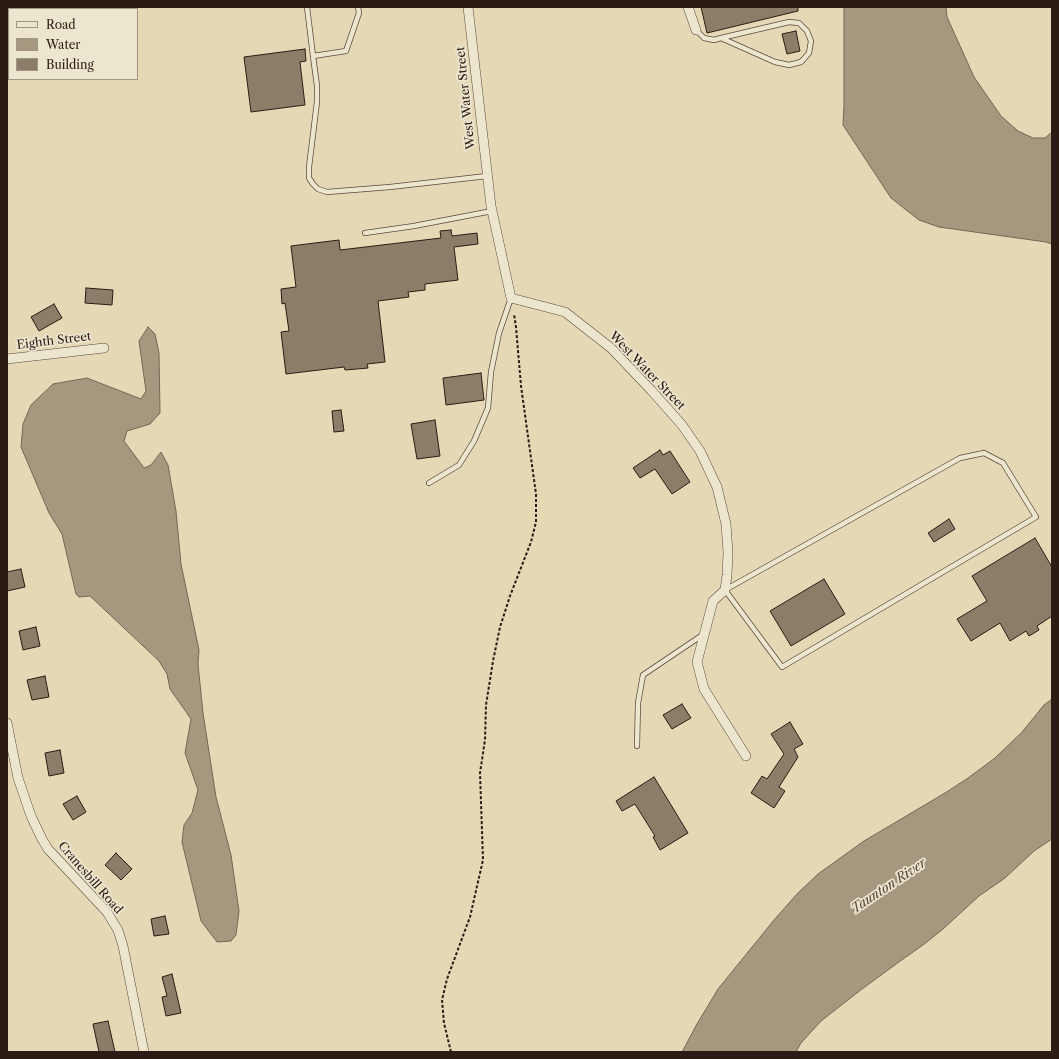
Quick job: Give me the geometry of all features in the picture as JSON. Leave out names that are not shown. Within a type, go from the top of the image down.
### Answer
[{"type":"street","name":"West Water Street","points":[[468,7],[492,211],[511,298],[565,312],[596,335],[616,352],[672,413],[688,434],[700,451],[712,474],[724,511],[728,553],[725,590]]},
{"type":"street","points":[[688,7],[696,30]]},
{"type":"street","name":"Eighth Street","points":[[7,359],[104,348]]},
{"type":"street","points":[[725,590],[713,601],[697,662],[704,689],[746,756]]},
{"type":"street","name":"Cranesbill Road","points":[[7,723],[18,778],[31,816],[42,839],[48,849],[107,912],[118,930],[123,946],[144,1052]]},
{"type":"lane","points":[[307,7],[317,86],[317,102],[309,178],[318,189],[327,192],[390,187],[487,176]]},
{"type":"lane","points":[[313,56],[346,51],[359,13],[358,7]]},
{"type":"lane","points":[[696,30],[704,38],[714,40],[721,38],[789,22],[799,23],[807,31],[811,41],[809,53],[801,62],[789,65],[775,62],[721,38]]},
{"type":"lane","points":[[365,233],[414,226],[492,211]]},
{"type":"lane","points":[[429,483],[459,465],[474,441],[488,408],[491,372],[499,333],[511,298]]},
{"type":"lane","points":[[984,453],[1003,463],[1036,517],[782,667],[725,590],[960,458],[984,453]]},
{"type":"lane","points":[[637,746],[638,703],[643,675],[704,634]]},
{"type":"path","points":[[451,1052],[444,1023],[442,1000],[447,979],[470,917],[483,860],[480,773],[486,740],[486,705],[500,627],[510,596],[531,542],[536,522],[536,494],[521,386],[516,327],[511,298]]},
{"type":"water","points":[[844,7],[946,7],[947,17],[974,77],[1001,116],[1018,131],[1033,138],[1045,138],[1052,132],[1052,244],[939,227],[919,220],[891,198],[843,125]]},
{"type":"water","points":[[148,327],[155,334],[159,353],[160,413],[150,424],[127,431],[124,441],[144,468],[151,465],[161,452],[168,465],[176,511],[181,564],[199,650],[198,664],[203,713],[216,797],[231,855],[239,911],[236,935],[231,941],[217,942],[201,921],[182,842],[184,825],[192,813],[198,790],[185,753],[191,719],[170,689],[167,674],[159,661],[90,596],[79,597],[76,594],[62,534],[49,513],[21,447],[23,424],[31,405],[53,384],[87,378],[141,399],[146,391],[139,341]]},
{"type":"water","name":"Taunton River","points":[[1052,699],[1052,839],[1034,851],[1005,878],[979,896],[923,945],[821,1021],[801,1043],[796,1052],[682,1052],[718,989],[797,894],[818,874],[864,841],[945,793],[995,758],[1022,732],[1044,705]]},
{"type":"building","points":[[701,7],[798,7],[798,11],[707,33]]},
{"type":"building","points":[[796,31],[800,51],[787,54],[782,34]]},
{"type":"building","points":[[305,49],[306,61],[300,62],[305,105],[251,112],[244,57]]},
{"type":"building","points":[[451,230],[452,236],[477,233],[478,244],[454,247],[458,280],[425,284],[425,290],[408,292],[409,297],[378,301],[385,362],[367,364],[368,368],[345,370],[344,367],[286,374],[281,332],[289,331],[285,303],[282,304],[281,289],[296,287],[291,246],[339,240],[340,250],[441,238],[440,231]]},
{"type":"building","points":[[86,288],[113,290],[112,305],[85,303]]},
{"type":"building","points":[[54,304],[62,318],[39,331],[31,317]]},
{"type":"building","points":[[481,373],[484,400],[446,405],[443,378]]},
{"type":"building","points":[[341,410],[344,431],[334,432],[332,411]]},
{"type":"building","points":[[435,420],[440,456],[417,459],[411,424]]},
{"type":"building","points":[[660,450],[663,455],[670,451],[690,482],[672,494],[655,469],[640,478],[633,468]]},
{"type":"building","points":[[949,519],[955,529],[934,542],[928,533]]},
{"type":"building","points":[[1035,538],[1052,567],[1052,616],[1037,626],[1039,630],[1029,636],[1026,631],[1010,641],[1000,623],[971,641],[957,619],[987,601],[972,576]]},
{"type":"building","points":[[21,569],[25,587],[7,591],[7,572]]},
{"type":"building","points":[[824,579],[845,614],[791,646],[770,611]]},
{"type":"building","points":[[36,627],[40,646],[23,650],[19,631]]},
{"type":"building","points":[[45,676],[49,697],[32,700],[27,680]]},
{"type":"building","points":[[682,704],[691,718],[672,729],[663,715]]},
{"type":"building","points":[[790,722],[803,744],[794,749],[798,757],[779,787],[785,791],[774,808],[751,793],[762,776],[767,779],[784,754],[771,734]]},
{"type":"building","points":[[60,750],[64,773],[49,776],[45,753]]},
{"type":"building","points":[[654,777],[688,833],[660,850],[653,837],[655,836],[635,804],[622,811],[616,801]]},
{"type":"building","points":[[77,796],[86,812],[73,820],[63,804]]},
{"type":"building","points":[[116,853],[132,869],[121,880],[105,865]]},
{"type":"building","points":[[165,916],[169,934],[154,936],[151,919]]},
{"type":"building","points":[[172,974],[181,1013],[166,1016],[162,997],[167,996],[162,977]]},
{"type":"building","points":[[108,1021],[115,1052],[99,1052],[93,1024]]}]
